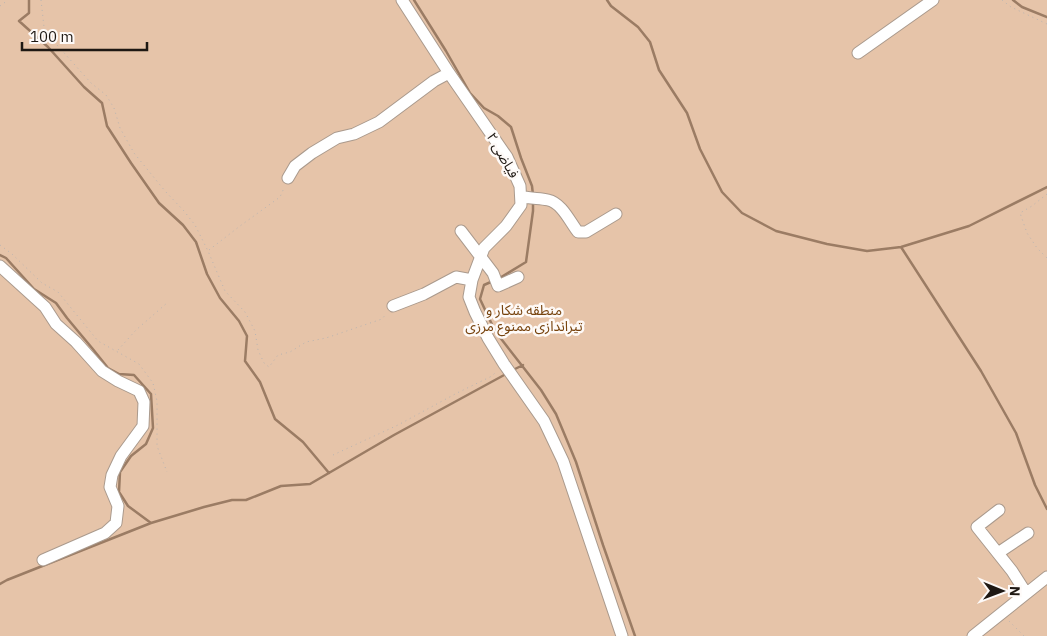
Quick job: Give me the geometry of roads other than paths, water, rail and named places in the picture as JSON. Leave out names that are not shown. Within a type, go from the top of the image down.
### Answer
[{"type":"street","name":"فیاضی ۲","points":[[402,0],[507,157],[520,186],[530,198],[521,205],[506,226],[484,248],[472,280],[469,297],[488,338],[544,420],[563,462],[622,636]]},
{"type":"street","points":[[858,53],[934,0]]},
{"type":"street","points":[[288,178],[295,166],[312,153],[336,138],[354,134],[380,122],[434,81],[450,73]]},
{"type":"street","points":[[530,198],[551,201],[559,206],[578,232],[586,232],[616,214]]},
{"type":"street","points":[[461,231],[493,273],[498,286],[518,277]]},
{"type":"street","points":[[0,266],[45,307],[56,324],[76,342],[102,371],[139,392],[144,402],[143,426],[121,456],[112,475],[110,487],[118,506],[116,523],[104,533],[44,560]]},
{"type":"street","points":[[393,306],[424,294],[456,277],[472,280]]},
{"type":"street","points":[[1000,510],[977,527],[1012,570],[1026,593]]},
{"type":"street","points":[[998,553],[1028,534]]},
{"type":"street","points":[[973,636],[1047,577]]},
{"type":"waterway","points":[[29,0],[29,13],[19,21],[48,47],[84,87],[102,103],[107,126],[131,163],[159,203],[183,225],[196,242],[207,274],[220,298],[239,321],[247,336],[245,361],[260,382],[275,419],[303,442],[329,473]]},
{"type":"waterway","points":[[414,0],[470,93],[484,108],[498,116],[511,127],[532,186],[533,195]]},
{"type":"waterway","points":[[607,0],[611,6],[638,27],[650,42],[659,70],[687,113],[700,149],[722,192],[742,213],[776,231],[827,244],[867,251],[901,247],[969,226],[1047,187]]},
{"type":"waterway","points":[[1013,0],[1022,7],[1047,17]]},
{"type":"waterway","points":[[498,279],[526,262],[533,201]]},
{"type":"waterway","points":[[901,247],[981,371],[1016,433],[1035,485],[1047,509]]},
{"type":"waterway","points":[[0,255],[6,258],[34,289],[56,303],[108,368],[119,374],[134,375],[151,394],[153,428],[146,444],[131,456],[120,472],[119,492],[128,506],[151,523]]},
{"type":"waterway","points":[[493,281],[484,285],[480,299],[495,331],[541,390],[556,414],[576,462],[635,636]]},
{"type":"waterway","points":[[513,370],[523,365]]},
{"type":"waterway","points":[[0,584],[151,523],[232,500],[246,500],[281,486],[310,484],[394,435],[506,374]]},
{"type":"park label","name":"منطقه شکار و تیراندازی ممنوع مرزی","points":[[524,318]]}]
